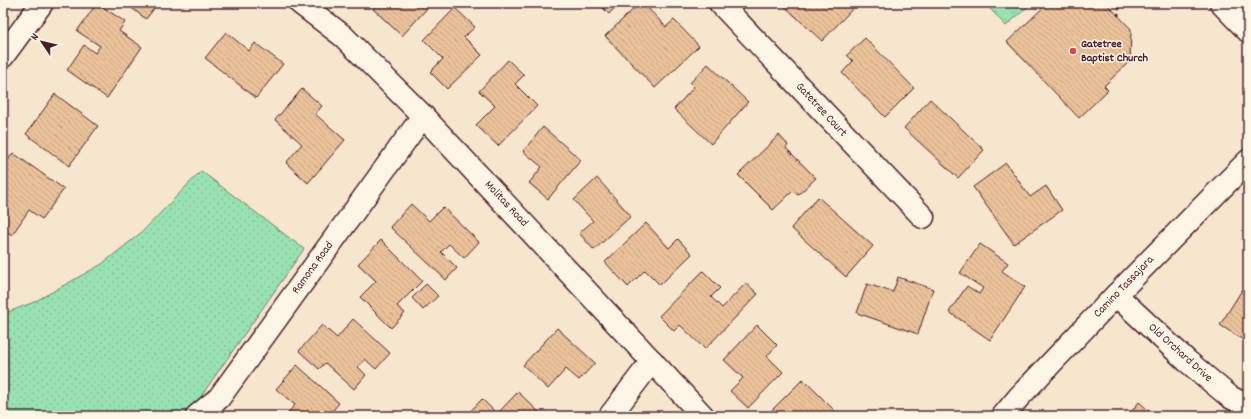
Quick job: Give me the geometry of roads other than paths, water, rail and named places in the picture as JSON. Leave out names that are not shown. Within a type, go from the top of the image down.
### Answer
[{"type":"street","points":[[3,56],[42,3]]},
{"type":"street","name":"Molitas Road","points":[[300,3],[343,36],[423,116],[703,416]]},
{"type":"street","name":"Gatetree Court","points":[[720,3],[923,217]]},
{"type":"street","points":[[1221,3],[1248,31]]},
{"type":"street","name":"Ramona Road","points":[[197,416],[219,398],[423,116]]},
{"type":"street","name":"Camino Tassajara","points":[[1003,416],[1019,397],[1116,295],[1248,161]]},
{"type":"street","name":"Old Orchard Drive","points":[[1116,295],[1187,361],[1230,397],[1248,406]]},
{"type":"street","points":[[610,416],[652,361]]},
{"type":"place","name":"Gatetree Baptist Church","points":[[1073,51]]}]
